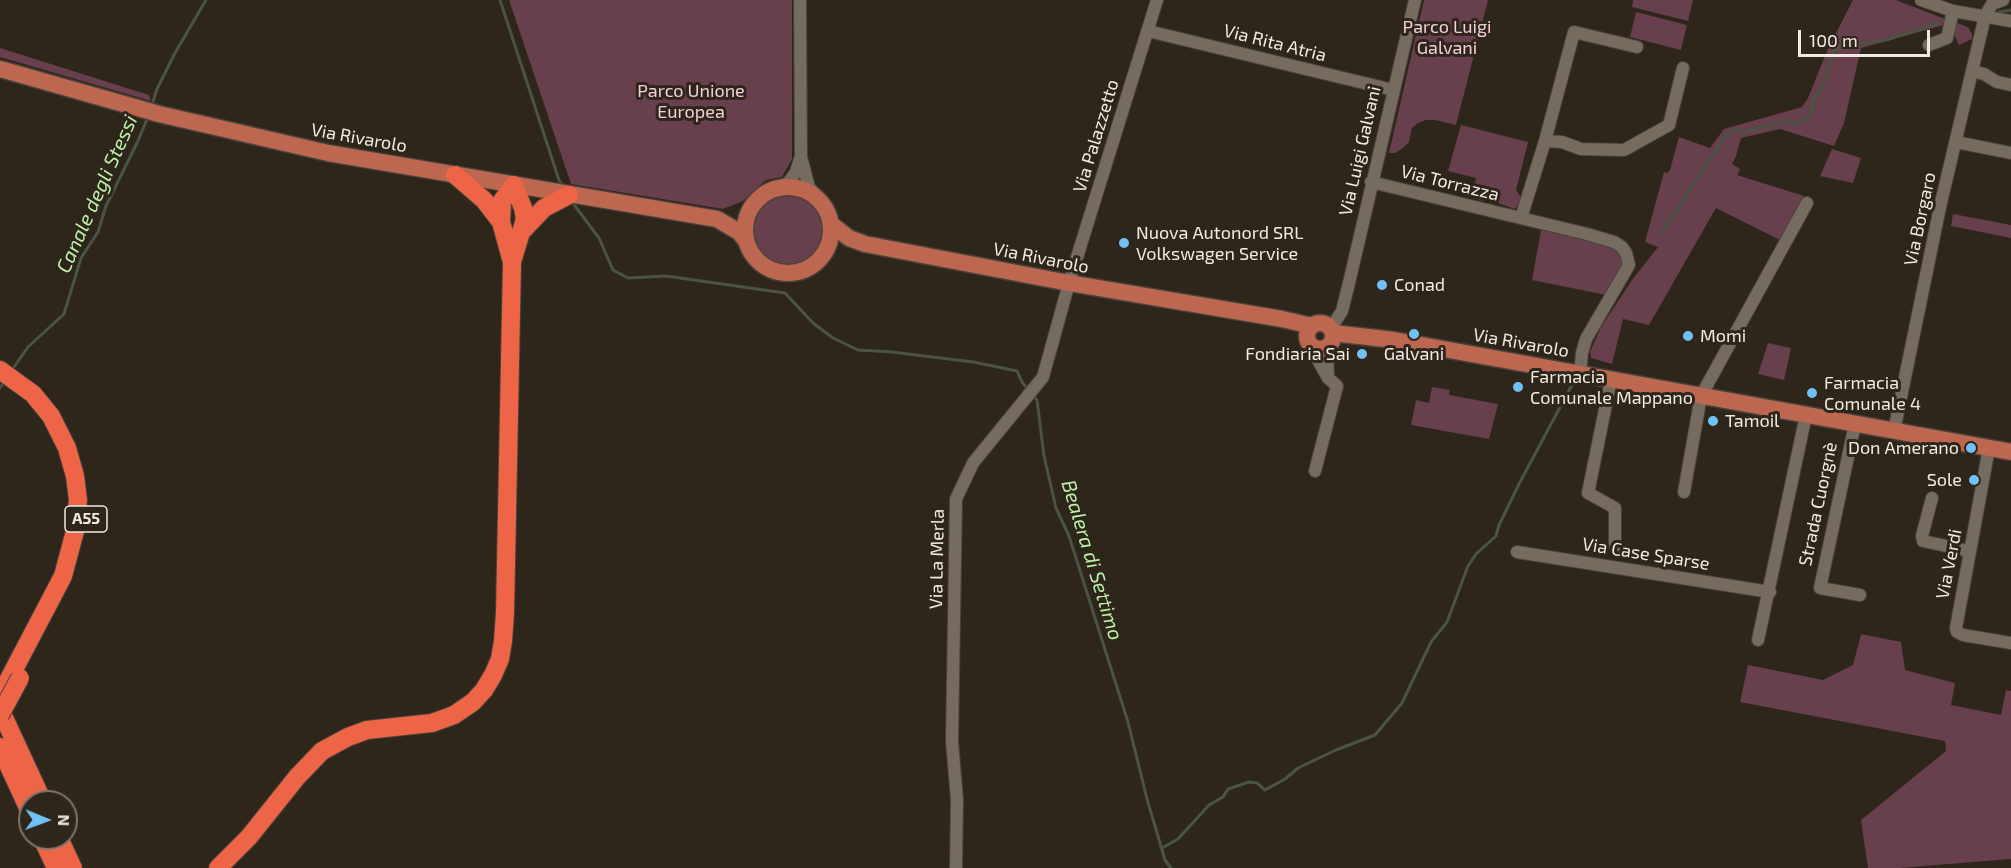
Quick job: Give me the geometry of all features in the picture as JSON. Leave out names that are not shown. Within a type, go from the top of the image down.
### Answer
[{"type":"highway","points":[[455,175],[484,200],[501,222]]},
{"type":"highway","points":[[218,868],[262,822],[306,766],[322,751],[367,730],[424,724],[447,718],[473,702],[484,690],[500,659],[504,629],[512,262],[501,222],[502,201],[514,185]]},
{"type":"highway","points":[[512,262],[524,229],[524,213],[514,185]]},
{"type":"highway","points":[[524,229],[544,208],[567,195]]},
{"type":"highway","name":"A55","points":[[0,715],[17,673],[66,593],[82,543],[87,505],[85,478],[80,459],[62,417],[39,387],[7,369]]},
{"type":"highway","points":[[0,696],[17,673]]},
{"type":"highway","points":[[0,709],[37,790]]},
{"type":"highway","points":[[0,747],[20,790]]},
{"type":"highway","points":[[48,850],[56,868]]},
{"type":"highway","points":[[65,850],[73,868]]},
{"type":"main road","name":"Via Rivarolo","points":[[0,69],[139,109],[328,153],[717,219],[739,232],[747,242]]},
{"type":"main road","points":[[786,187],[813,194],[819,200],[827,211],[831,224],[830,237],[821,258],[808,268],[784,272],[768,267],[755,256],[747,242],[746,224],[752,207],[761,197],[772,190],[786,187]]},
{"type":"main road","name":"Via Rivarolo","points":[[717,219],[752,207]]},
{"type":"main road","name":"Via Rivarolo","points":[[831,224],[849,238],[865,244],[1070,283],[1282,319],[1323,335],[1364,336],[1405,342],[1701,396]]},
{"type":"main road","name":"Via Rivarolo","points":[[825,251],[865,244]]},
{"type":"main road","name":"Strada Cuorgnè","points":[[1701,396],[2011,452]]},
{"type":"street","points":[[800,0],[801,158],[809,187],[819,200]]},
{"type":"street","name":"Via Palazzetto","points":[[1070,283],[1157,0]]},
{"type":"street","name":"Via Luigi Galvani","points":[[1323,335],[1342,311],[1415,0]]},
{"type":"street","points":[[1921,0],[1953,11],[2011,21]]},
{"type":"street","points":[[1984,16],[1992,4],[2003,0]]},
{"type":"street","points":[[1929,45],[1947,38],[1953,11]]},
{"type":"street","name":"Via Borgaro","points":[[1894,431],[1940,207],[1984,16]]},
{"type":"street","name":"Via Rita Atria","points":[[1148,31],[1393,90]]},
{"type":"street","points":[[1521,218],[1545,141],[1574,32],[1637,47]]},
{"type":"street","points":[[1545,141],[1562,142],[1581,148],[1624,150],[1669,125],[1683,68]]},
{"type":"street","points":[[1972,71],[1984,74],[1997,82],[2011,85]]},
{"type":"street","points":[[1956,142],[2011,153]]},
{"type":"street","points":[[772,190],[788,183],[796,172],[801,158]]},
{"type":"street","name":"Via Torrazza","points":[[1371,182],[1614,242],[1626,253],[1629,265],[1586,339],[1580,374]]},
{"type":"street","points":[[1684,492],[1701,396],[1807,203]]},
{"type":"street","name":"Via La Merla","points":[[956,868],[957,800],[952,741],[956,500],[973,463],[1043,377],[1070,283]]},
{"type":"street","points":[[1315,471],[1337,386],[1328,378],[1318,360],[1323,335]]},
{"type":"street","points":[[1611,380],[1588,493],[1615,508],[1614,556]]},
{"type":"street","points":[[1758,640],[1806,415]]},
{"type":"street","name":"Strada Cuorgnè","points":[[1855,424],[1820,588],[1860,596]]},
{"type":"street","name":"Via Verdi","points":[[1989,448],[1956,622],[1957,632],[2011,643]]},
{"type":"street","points":[[1932,498],[1922,537],[1923,542],[1970,551]]},
{"type":"street","name":"Via Case Sparse","points":[[1517,552],[1614,556],[1770,592]]},
{"type":"green space","name":"Parco Unione Europea","points":[[509,0],[792,0],[792,159],[782,177],[766,180],[743,201],[723,209],[571,184]]},
{"type":"green space","name":"Parco Luigi Galvani","points":[[1424,0],[1488,0],[1456,125],[1435,120],[1418,123],[1412,128],[1409,142],[1395,153],[1389,153]]},
{"type":"green space","points":[[1633,0],[1693,0],[1688,21],[1632,7]]},
{"type":"green space","points":[[1853,0],[1896,0],[1945,19],[1944,25],[1861,48],[1844,123],[1834,146],[1780,129],[1741,138],[1732,164],[1740,169],[1737,175],[1804,196],[1780,240],[1716,208],[1649,325],[1623,319],[1612,364],[1591,358],[1590,352],[1601,327],[1632,280],[1658,247],[1645,242],[1664,172],[1667,173],[1670,170],[1679,137],[1710,148],[1724,129],[1802,107]]},
{"type":"green space","points":[[1636,12],[1687,25],[1681,50],[1630,37]]},
{"type":"green space","points":[[1954,22],[1968,27],[1972,39],[1959,45],[1953,32]]},
{"type":"green space","points":[[0,48],[149,95],[151,101],[0,57]]},
{"type":"green space","points":[[1461,125],[1528,142],[1516,190],[1522,199],[1515,209],[1489,200],[1472,198],[1476,178],[1448,171]]},
{"type":"green space","points":[[1832,149],[1861,158],[1853,183],[1820,176]]},
{"type":"green space","points":[[788,194],[808,200],[818,210],[824,230],[818,250],[808,260],[788,266],[768,260],[758,250],[752,230],[758,210],[768,200]]},
{"type":"green space","points":[[1953,214],[2011,225],[2011,238],[1951,226]]},
{"type":"green space","points":[[1541,230],[1609,245],[1619,251],[1623,257],[1623,266],[1606,295],[1532,280]]},
{"type":"green space","points":[[1768,343],[1791,348],[1784,380],[1758,374]]},
{"type":"green space","points":[[1432,387],[1450,390],[1449,395],[1498,404],[1489,439],[1411,425],[1416,400],[1429,403]]},
{"type":"green space","points":[[1861,634],[1901,642],[1905,670],[1955,683],[1951,705],[2001,715],[2006,690],[2011,691],[2011,859],[1899,868],[1868,868],[1861,820],[1946,751],[1945,741],[1740,702],[1748,665],[1823,680],[1853,665]]},
{"type":"waterway","name":"Canale degli Stessi","points":[[152,105],[157,89],[175,53],[206,0]]},
{"type":"waterway","name":"Bealera di Settimo","points":[[500,0],[562,186]]},
{"type":"waterway","points":[[1999,12],[2011,10]]},
{"type":"waterway","points":[[1661,234],[1727,133],[1739,130],[1743,132],[1784,121],[1796,124],[1801,120],[1806,121],[1813,111],[1811,107],[1813,100],[1822,88],[1834,50],[1886,40],[1938,23]]},
{"type":"waterway","name":"Canale degli Stessi","points":[[12,370],[28,347],[64,314],[81,258],[98,232],[106,206],[148,117]]},
{"type":"waterway","name":"Bealera di Settimo","points":[[572,202],[599,238],[613,270],[628,278],[666,276],[785,293],[813,323],[833,338],[858,350],[973,362],[1017,371],[1029,391]]},
{"type":"waterway","name":"Canale degli Stessi","points":[[0,388],[5,381]]},
{"type":"waterway","points":[[1162,848],[1178,839],[1209,805],[1223,797],[1228,789],[1249,782],[1257,783],[1265,790],[1285,779],[1298,768],[1375,735],[1402,703],[1431,642],[1447,622],[1468,566],[1476,554],[1496,536],[1519,484],[1573,383]]},
{"type":"waterway","name":"Bealera di Settimo","points":[[1033,396],[1037,400],[1044,456],[1056,508],[1069,536],[1128,722],[1165,860],[1171,868]]},
{"type":"place","name":"Nuova Autonord SRL Volkswagen Service","points":[[1124,243]]},
{"type":"place","name":"Conad","points":[[1382,285]]},
{"type":"place","name":"Galvani","points":[[1414,334]]},
{"type":"place","name":"Momi","points":[[1688,336]]},
{"type":"place","name":"Fondiaria Sai","points":[[1362,354]]},
{"type":"place","name":"Farmacia Comunale Mappano","points":[[1518,387]]},
{"type":"place","name":"Farmacia Comunale 4","points":[[1812,393]]},
{"type":"place","name":"Tamoil","points":[[1713,421]]},
{"type":"place","name":"Don Amerano","points":[[1971,448]]},
{"type":"place","name":"Sole","points":[[1974,480]]}]
